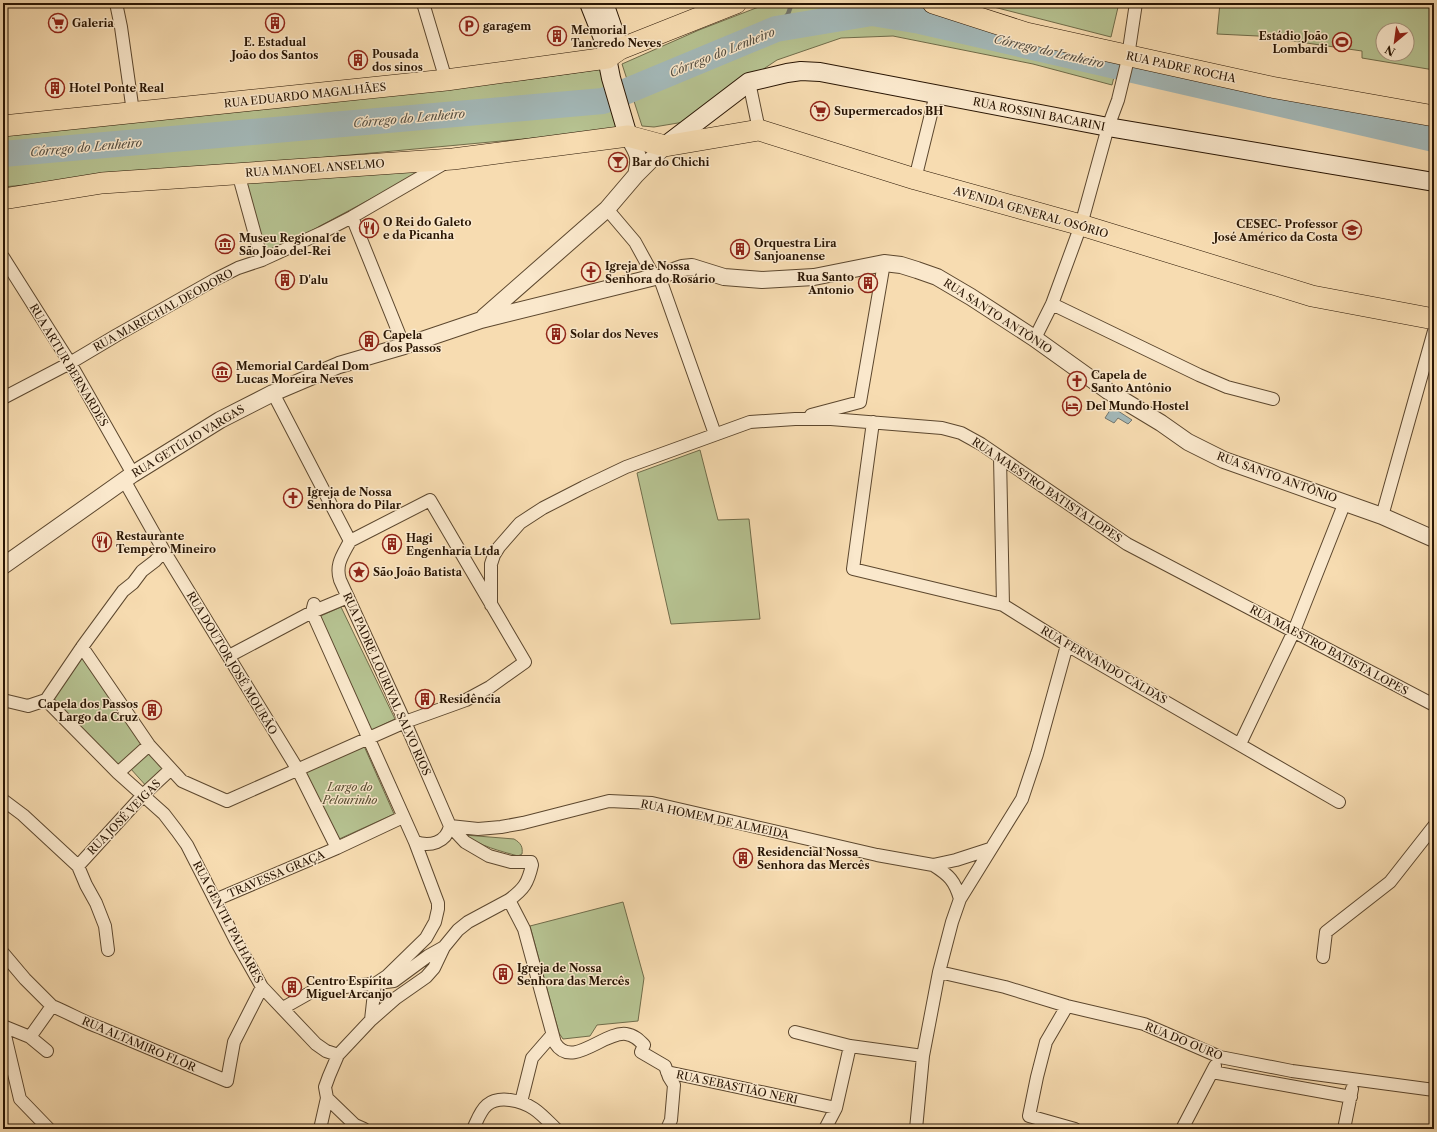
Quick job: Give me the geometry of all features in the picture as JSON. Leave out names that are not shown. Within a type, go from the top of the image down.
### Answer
[{"type":"highway","name":"RUA PADRE ROCHA","points":[[933,3],[1026,33],[1128,59],[1434,116]]},
{"type":"highway","name":"RUA EDUARDO MAGALHÃES","points":[[3,126],[612,62],[734,4]]},
{"type":"highway","name":"AVENIDA GENERAL OSÓRIO","points":[[628,136],[665,146],[759,130],[915,179],[1081,225],[1312,296],[1434,319]]},
{"type":"highway","name":"RUA MANOEL ANSELMO","points":[[3,199],[102,183],[238,172],[452,159],[628,136]]},
{"type":"main road","points":[[589,3],[612,62]]},
{"type":"main road","points":[[604,3],[618,102],[628,136]]},
{"type":"main road","name":"RUA ROSSINI BACARINI","points":[[665,146],[749,82],[787,73],[820,72],[1108,127],[1434,182]]},
{"type":"street","points":[[116,3],[133,112]]},
{"type":"street","points":[[423,3],[446,80]]},
{"type":"street","points":[[1034,338],[1052,304],[1081,225],[1108,127],[1118,100],[1128,59],[1136,3]]},
{"type":"street","points":[[749,82],[759,130]]},
{"type":"street","points":[[915,179],[936,94]]},
{"type":"street","points":[[628,136],[640,162],[636,175]]},
{"type":"street","points":[[481,320],[607,209],[636,175],[665,146]]},
{"type":"street","name":"RUA MARECHAL DEODORO","points":[[3,398],[70,363],[216,279],[238,268],[262,260],[352,217],[452,159]]},
{"type":"street","points":[[238,172],[262,260]]},
{"type":"street","points":[[607,209],[635,242],[652,273],[659,276],[715,434]]},
{"type":"street","points":[[352,217],[404,346]]},
{"type":"street","name":"RUA ARTUR BERNARDES","points":[[3,257],[70,363],[128,477]]},
{"type":"street","points":[[794,419],[860,402],[884,263]]},
{"type":"street","name":"RUA SANTO ANTÔNIO","points":[[481,320],[659,276],[682,268],[692,267],[724,277],[762,280],[814,276],[884,263],[901,265],[937,277],[961,290],[1034,338],[1108,391],[1188,442],[1224,460],[1345,502],[1382,516],[1434,539]]},
{"type":"street","points":[[1052,304],[1199,375],[1227,387],[1273,399]]},
{"type":"street","name":"RUA GETÚLIO VARGAS","points":[[3,566],[128,477],[220,420],[273,393],[339,365],[404,346],[481,320]]},
{"type":"street","points":[[1382,516],[1434,331]]},
{"type":"street","points":[[82,647],[149,745],[171,770],[182,781],[227,801],[405,722],[466,700],[490,687],[524,662],[430,500],[350,541],[273,393]]},
{"type":"street","name":"RUA MAESTRO BATISTA LOPES","points":[[491,605],[492,564],[494,555],[520,523],[543,508],[626,467],[750,422],[794,419],[831,419],[942,428],[960,433],[981,444],[1127,544],[1434,705]]},
{"type":"street","name":"RUA FERNANDO CALDAS","points":[[873,422],[853,569],[1003,605],[1067,645],[1339,802]]},
{"type":"street","points":[[1000,457],[1003,605]]},
{"type":"street","name":"RUA DOUTOR JOSÉ MOURÃO","points":[[128,477],[164,551],[298,770],[337,848]]},
{"type":"street","points":[[1240,744],[1294,631],[1345,502]]},
{"type":"street","name":"RUA PADRE LOURIVAL SALVO RIOS","points":[[350,541],[339,560],[338,569],[340,580],[405,722],[450,826],[465,842],[489,856],[511,862],[531,862],[532,865],[529,878],[525,886],[509,900]]},
{"type":"street","points":[[3,700],[28,706],[46,700],[123,591],[164,551]]},
{"type":"street","points":[[229,656],[313,608],[348,597]]},
{"type":"street","points":[[313,608],[368,738],[415,842],[436,896],[438,909],[433,927],[426,938],[386,976],[375,984],[371,1020]]},
{"type":"street","points":[[916,1129],[923,1056],[939,972],[952,922],[960,899],[1022,798],[1037,754],[1067,645]]},
{"type":"street","name":"RUA GENTIL PALHARES","points":[[46,700],[118,773],[164,814],[184,841],[236,941],[262,987],[316,1044],[326,1051],[338,1055]]},
{"type":"street","points":[[118,773],[149,745]]},
{"type":"street","name":"RUA JOSÉ VEIGAS","points":[[78,866],[143,795],[171,770]]},
{"type":"street","points":[[3,800],[23,815],[78,866],[105,926],[108,950]]},
{"type":"street","name":"RUA HOMEM DE ALMEIDA","points":[[450,826],[478,829],[501,827],[523,823],[609,801],[652,803],[876,855],[933,865]]},
{"type":"street","name":"TRAVESSA GRAÇA","points":[[215,900],[337,848],[403,817]]},
{"type":"street","points":[[415,842],[425,845],[435,843],[448,833],[450,826]]},
{"type":"street","points":[[1323,957],[1326,932],[1390,882],[1434,826]]},
{"type":"street","points":[[933,865],[956,860],[990,849]]},
{"type":"street","points":[[933,865],[945,872],[951,879],[957,889],[960,899]]},
{"type":"street","points":[[320,1129],[327,1098],[325,1088],[338,1055],[371,1020],[396,998],[426,977],[434,968],[444,947],[458,930],[472,920],[509,900],[524,929],[552,1034],[532,1058],[520,1102]]},
{"type":"street","points":[[283,1008],[313,990],[394,981],[428,956],[444,947]]},
{"type":"street","points":[[3,953],[25,979],[52,1006],[30,1036]]},
{"type":"street","name":"RUA DO OURO","points":[[939,972],[1004,987],[1067,1006],[1144,1024],[1220,1057],[1292,1071],[1434,1090]]},
{"type":"street","name":"RUA ALTAMIRO FLOR","points":[[52,1006],[68,1012],[90,1024],[227,1081],[234,1042],[262,987]]},
{"type":"street","points":[[1067,1006],[1046,1042],[1029,1116],[1075,1129]]},
{"type":"street","points":[[3,1026],[30,1036],[46,1051]]},
{"type":"street","points":[[3,1026],[20,1099],[49,1129]]},
{"type":"street","points":[[795,1032],[850,1046],[923,1056]]},
{"type":"street","name":"RUA SEBASTIÃO NERI","points":[[552,1034],[557,1046],[563,1051],[571,1052],[584,1050],[616,1034],[630,1035],[644,1045],[641,1052],[665,1066],[667,1072],[836,1108]]},
{"type":"street","points":[[825,1129],[836,1108],[850,1046]]},
{"type":"street","points":[[1182,1129],[1220,1057]]},
{"type":"street","points":[[667,1072],[674,1085],[671,1120],[668,1129]]},
{"type":"street","points":[[1212,1072],[1351,1097]]},
{"type":"street","points":[[1344,1129],[1355,1080]]},
{"type":"street","points":[[327,1098],[355,1125],[364,1129]]},
{"type":"street","points":[[473,1129],[481,1111],[488,1104],[502,1099],[520,1102],[532,1107],[556,1129]]},
{"type":"green space","points":[[769,3],[904,3],[1119,57],[1112,85],[1033,64],[893,36],[841,38],[777,60],[684,122],[654,127],[642,126],[622,64],[699,30]]},
{"type":"green space","points":[[978,3],[1119,3],[1111,37]]},
{"type":"green space","name":"Estádio João Lombardi","points":[[1220,3],[1434,3],[1434,70],[1386,62],[1415,62],[1415,22],[1375,22],[1375,60],[1362,58],[1362,51],[1258,36],[1217,34]]},
{"type":"green space","points":[[602,69],[621,130],[3,187],[3,124],[411,87],[524,80]]},
{"type":"green space","points":[[434,165],[264,256],[244,182]]},
{"type":"green space","points":[[700,450],[718,520],[749,519],[760,619],[671,624],[637,473]]},
{"type":"green space","points":[[341,607],[395,719],[370,731],[316,618]]},
{"type":"green space","points":[[82,658],[144,742],[116,768],[54,699]]},
{"type":"green space","name":"Largo do Pelourinho","points":[[364,746],[394,814],[337,840],[306,772]]},
{"type":"green space","points":[[148,752],[166,771],[148,788],[130,768]]},
{"type":"green space","points":[[465,835],[514,839],[521,845],[522,854],[518,856],[497,850],[477,842]]},
{"type":"green space","points":[[623,902],[644,978],[638,1021],[597,1025],[590,1036],[563,1039],[559,1033],[530,926]]},
{"type":"shaded area","points":[[1112,407],[1132,420],[1128,424],[1118,418],[1114,423],[1105,418]]},
{"type":"waterway","points":[[776,29],[788,14],[792,3]]},
{"type":"waterway","name":"Córrego do Lenheiro","points":[[3,154],[603,101],[776,29],[872,13],[920,21],[1434,139]]},
{"type":"place","name":"Galeria","points":[[58,23]]},
{"type":"place","name":"E. Estadual João dos Santos","points":[[275,23]]},
{"type":"place","name":"garagem","points":[[469,26]]},
{"type":"place","name":"Memorial Tancredo Neves","points":[[557,36]]},
{"type":"place","name":"Estádio João Lombardi","points":[[1342,42]]},
{"type":"place","name":"Pousada dos sinos","points":[[358,60]]},
{"type":"place","name":"Hotel Ponte Real","points":[[55,88]]},
{"type":"place","name":"Supermercados BH","points":[[820,111]]},
{"type":"place","name":"Bar do Chichi","points":[[618,162]]},
{"type":"place","name":"O Rei do Galeto e da Picanha","points":[[369,228]]},
{"type":"place","name":"CESEC- Professor José Américo da Costa","points":[[1352,230]]},
{"type":"place","name":"Museu Regional de São João del-Rei","points":[[225,244]]},
{"type":"place","name":"Orquestra Lira Sanjoanense","points":[[740,249]]},
{"type":"place","name":"Igreja de Nossa Senhora do Rosário","points":[[591,272]]},
{"type":"place","name":"D'alu","points":[[285,280]]},
{"type":"place","name":"Rua Santo Antonio","points":[[868,283]]},
{"type":"place","name":"Solar dos Neves","points":[[556,334]]},
{"type":"place","name":"Capela dos Passos","points":[[369,341]]},
{"type":"place","name":"Memorial Cardeal Dom Lucas Moreira Neves","points":[[222,372]]},
{"type":"place","name":"Capela de Santo Antônio","points":[[1077,381]]},
{"type":"place","name":"Del Mundo Hostel","points":[[1072,406]]},
{"type":"place","name":"Igreja de Nossa Senhora do Pilar","points":[[293,498]]},
{"type":"place","name":"Restaurante Tempero Mineiro","points":[[102,542]]},
{"type":"place","name":"Hagi Engenharia Ltda","points":[[392,544]]},
{"type":"place","name":"São João Batista","points":[[359,572]]},
{"type":"place","name":"Residência","points":[[425,699]]},
{"type":"place","name":"Capela dos Passos Largo da Cruz","points":[[152,710]]},
{"type":"place","name":"Residencial Nossa Senhora das Mercês","points":[[743,858]]},
{"type":"place","name":"Igreja de Nossa Senhora das Mercês","points":[[503,974]]},
{"type":"place","name":"Centro Espírita Miguel Arcanjo","points":[[292,987]]}]
